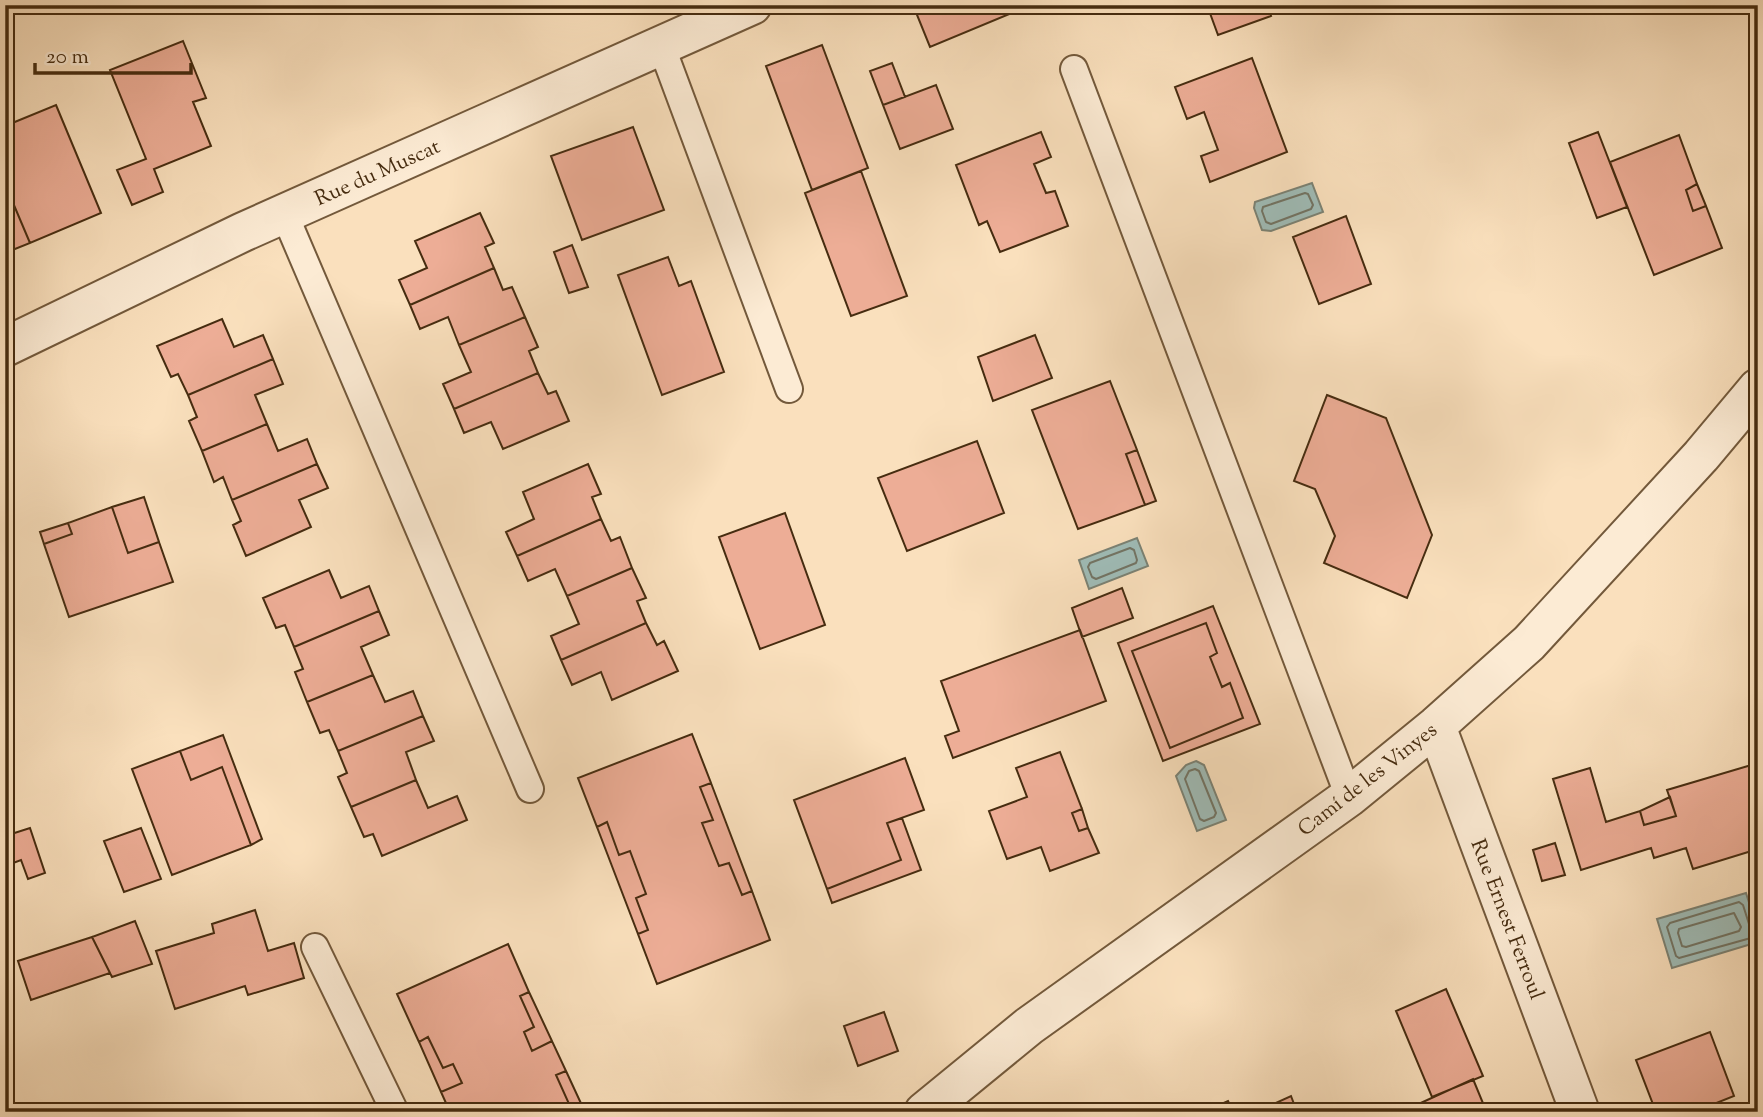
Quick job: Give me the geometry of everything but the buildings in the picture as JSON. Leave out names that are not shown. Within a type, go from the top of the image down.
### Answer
[{"type":"street","name":"Rue du Muscat","points":[[5,347],[284,213],[752,5]]},
{"type":"street","name":"Camí de les Vinyes","points":[[933,1109],[1028,1026],[1349,797],[1436,726],[1529,643],[1701,456],[1758,388]]},
{"type":"street","name":"Rue Ernest Ferroul","points":[[1436,726],[1580,1112]]},
{"type":"lane","points":[[662,46],[789,389]]},
{"type":"lane","points":[[1074,69],[1349,797]]},
{"type":"lane","points":[[284,213],[530,789]]},
{"type":"lane","points":[[315,947],[396,1112]]},
{"type":"water","points":[[1312,183],[1323,212],[1271,231],[1262,230],[1254,208],[1255,202]]},
{"type":"water","points":[[1137,538],[1148,566],[1089,589],[1079,560]]},
{"type":"water","points":[[1196,761],[1204,765],[1226,820],[1197,831],[1176,776],[1186,765]]},
{"type":"water","points":[[1746,893],[1758,931],[1758,942],[1672,968],[1657,919]]}]
